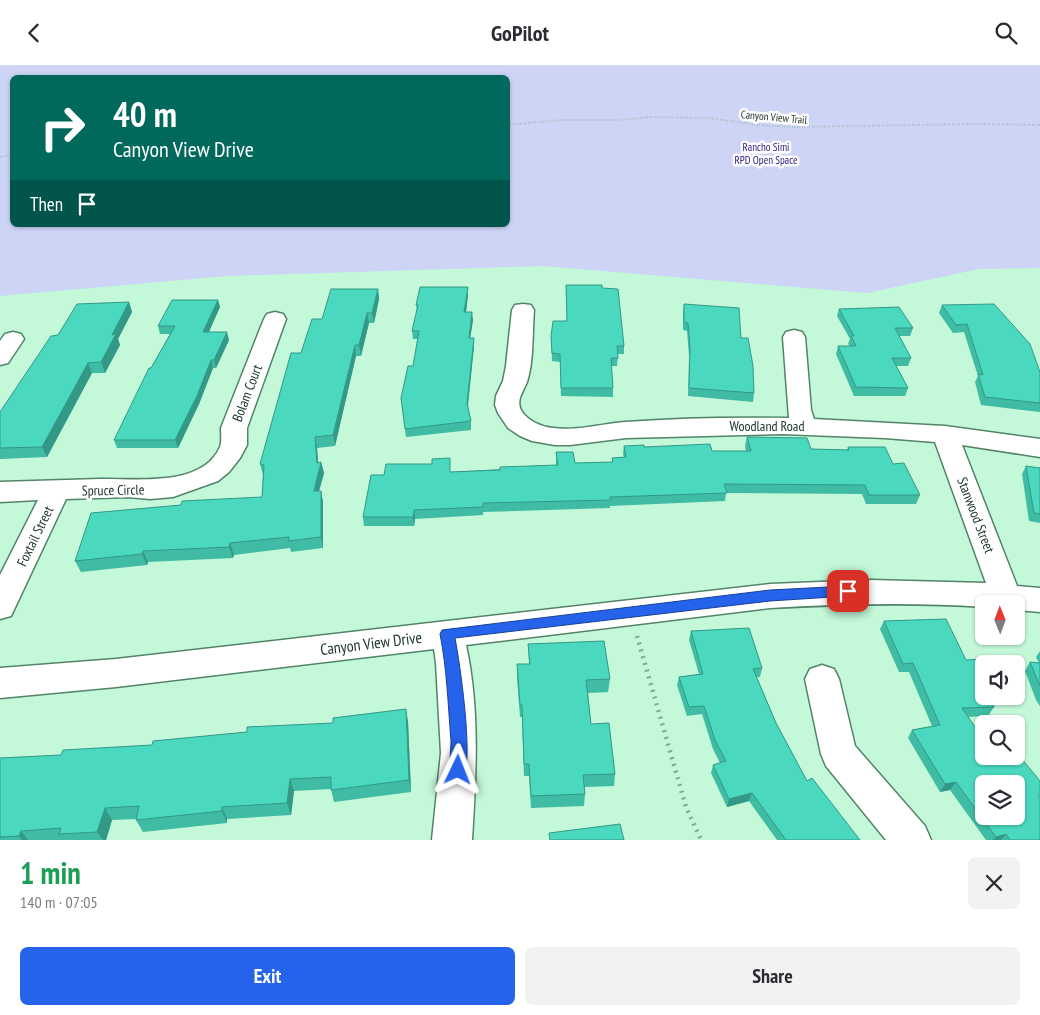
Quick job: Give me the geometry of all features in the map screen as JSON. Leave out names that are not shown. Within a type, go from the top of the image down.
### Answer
[{"type":"street","name":"Woodland Road","points":[[523,310],[515,381],[507,396],[507,405],[509,412],[517,422],[540,434],[556,437],[577,437],[602,432],[692,427],[803,425],[945,434],[1040,448]]},
{"type":"street","name":"Bolam Court","points":[[220,466],[234,445],[234,428],[275,319]]},
{"type":"street","points":[[794,337],[799,410],[803,425]]},
{"type":"street","points":[[0,358],[13,339]]},
{"type":"street","name":"Stanwood Street","points":[[945,434],[1005,595]]},
{"type":"street","name":"Spruce Circle","points":[[0,492],[174,488],[208,475],[220,466]]},
{"type":"street","name":"Foxtail Street","points":[[0,607],[56,491]]},
{"type":"street","name":"Canyon View Drive","points":[[0,683],[116,673],[770,596],[848,591],[928,592],[975,595]]},
{"type":"street","name":"Canyon View Drive","points":[[1025,599],[1040,600]]},
{"type":"street","points":[[447,634],[453,663],[459,753],[452,840]]},
{"type":"street","points":[[822,679],[839,754],[911,840]]},
{"type":"path","name":"Canyon View Trail","points":[[510,125],[566,120],[618,120],[651,117],[709,118],[793,127],[976,124],[1040,125]]},
{"type":"path","points":[[630,612],[686,807],[701,840]]},
{"type":"green space","name":"Rancho Simi RPD Open Space","points":[[0,65],[1040,65],[1040,268],[979,269],[867,293],[544,266],[227,276],[0,296]]},
{"type":"building","points":[[566,285],[602,285],[602,288],[618,289],[624,346],[617,346],[618,358],[611,358],[613,388],[561,388],[560,354],[552,353],[551,336],[553,321],[567,321]]},
{"type":"building","points":[[420,287],[468,287],[464,312],[472,312],[469,338],[474,338],[467,403],[471,421],[405,429],[401,398],[408,366],[413,366],[419,331],[412,331]]},
{"type":"building","points":[[331,289],[378,289],[372,313],[367,313],[359,345],[355,345],[333,435],[315,437],[317,463],[321,462],[314,491],[321,491],[321,537],[288,541],[289,537],[230,543],[229,547],[143,551],[142,554],[75,561],[91,513],[181,505],[182,501],[262,497],[264,465],[260,464],[291,353],[301,353],[312,319],[322,319]]},
{"type":"building","points":[[172,300],[218,300],[203,332],[227,332],[214,360],[211,360],[197,396],[175,440],[114,440],[149,368],[151,368],[175,326],[158,326]]},
{"type":"building","points":[[129,302],[112,335],[116,334],[101,362],[88,363],[42,447],[0,448],[0,412],[51,336],[58,335],[77,304]]},
{"type":"building","points":[[684,304],[739,308],[741,338],[748,338],[753,366],[754,393],[689,388],[690,348],[688,323],[684,322]]},
{"type":"building","points":[[994,304],[1030,344],[1040,372],[1040,403],[985,397],[978,374],[983,375],[967,324],[956,325],[942,305]]},
{"type":"building","points":[[899,307],[913,328],[895,328],[911,358],[892,358],[908,388],[856,387],[838,346],[856,346],[851,336],[854,336],[839,309]]},
{"type":"building","points":[[747,437],[807,438],[811,449],[849,450],[848,447],[885,447],[893,464],[904,463],[920,495],[869,495],[865,485],[724,484],[727,493],[610,497],[611,500],[483,503],[483,507],[414,510],[413,517],[363,517],[371,475],[384,475],[386,464],[432,464],[432,459],[450,458],[450,472],[500,470],[500,467],[558,465],[556,452],[573,452],[575,463],[613,462],[612,458],[626,457],[624,446],[710,444],[712,451],[751,451]]},
{"type":"building","points":[[1026,466],[1040,468],[1040,514],[1034,513]]},
{"type":"building","points":[[946,619],[966,660],[975,660],[975,705],[993,705],[994,707],[962,708],[975,727],[975,765],[1025,765],[1025,763],[1040,781],[1040,797],[1038,797],[1040,800],[1040,840],[1010,840],[1006,834],[996,837],[987,825],[1025,825],[1025,775],[975,775],[975,808],[956,782],[945,784],[912,730],[940,725],[913,663],[903,664],[884,621]]},
{"type":"building","points":[[749,628],[762,668],[753,669],[776,723],[807,781],[812,778],[860,840],[786,840],[752,793],[729,799],[713,765],[726,761],[715,740],[704,706],[689,707],[679,677],[703,674],[691,631]]},
{"type":"building","points":[[604,641],[610,679],[586,680],[591,724],[609,723],[615,774],[583,775],[585,794],[531,796],[529,764],[524,764],[522,705],[520,705],[517,664],[530,664],[528,644]]},
{"type":"building","points":[[1030,662],[1040,663],[1040,686]]},
{"type":"building","points":[[406,709],[409,780],[331,790],[331,777],[290,779],[287,803],[222,807],[222,811],[136,820],[139,806],[105,808],[97,832],[59,834],[61,828],[21,831],[19,836],[0,837],[0,758],[61,755],[63,750],[152,745],[153,741],[247,732],[247,727],[333,723],[333,718]]},
{"type":"building","points":[[620,824],[624,840],[550,840],[549,833]]},
{"type":"route","points":[[458,770],[459,753],[453,663],[447,634],[770,596],[848,591]]}]
